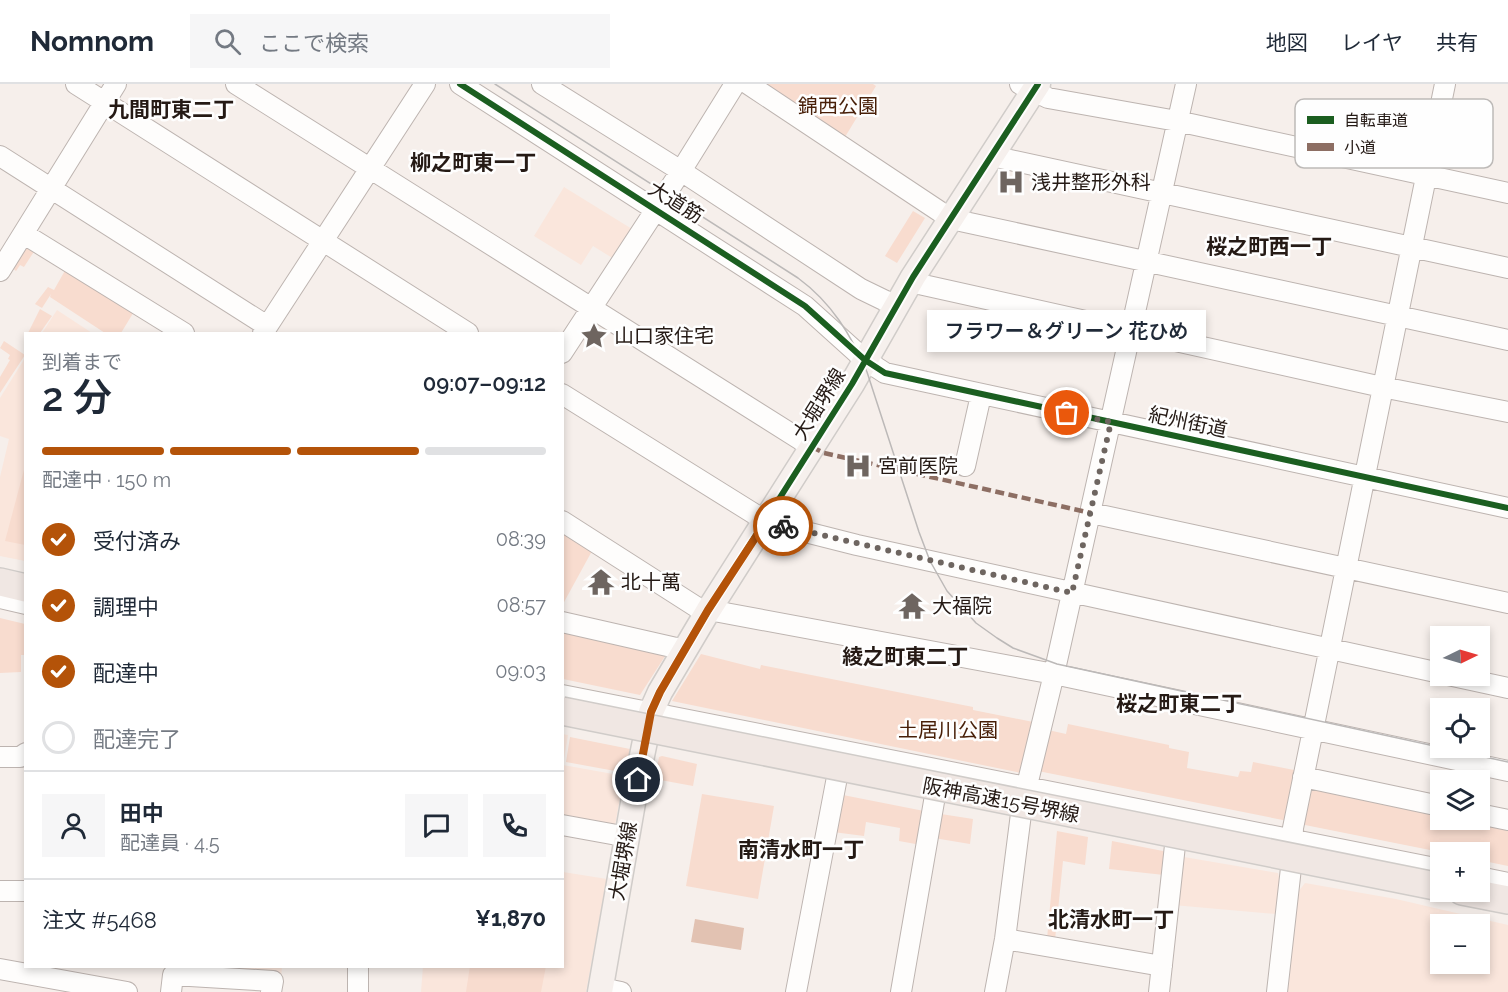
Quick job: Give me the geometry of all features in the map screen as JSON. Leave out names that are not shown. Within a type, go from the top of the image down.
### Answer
[{"type":"highway","points":[[0,580],[24,586]]},
{"type":"highway","points":[[0,596],[24,602]]},
{"type":"highway","name":"阪神高速15号堺線","points":[[564,697],[1430,869]]},
{"type":"highway","name":"阪神高速15号堺線","points":[[564,713],[1430,886]]},
{"type":"highway","points":[[1490,880],[1508,884]]},
{"type":"highway","points":[[1490,897],[1508,901]]},
{"type":"main road","name":"大堀堺線","points":[[607,991],[628,837],[649,722],[708,610],[812,447],[910,282],[992,156],[1030,87]]},
{"type":"street","points":[[76,84],[466,332]]},
{"type":"street","points":[[0,271],[116,84]]},
{"type":"street","points":[[236,84],[812,447]]},
{"type":"street","points":[[0,156],[266,330],[425,84]]},
{"type":"street","name":"大道筋","points":[[460,84],[805,306],[865,360]]},
{"type":"street","name":"大道筋","points":[[542,84],[681,171],[861,289],[896,306]]},
{"type":"street","points":[[564,350],[735,84]]},
{"type":"street","points":[[748,84],[951,219],[1508,340]]},
{"type":"street","points":[[995,992],[1005,939],[1025,797],[1091,513],[1186,84]]},
{"type":"street","points":[[1442,99],[1445,84]]},
{"type":"street","points":[[1030,87],[1048,98],[1295,147]]},
{"type":"street","points":[[992,156],[1508,268]]},
{"type":"street","points":[[1393,168],[1508,193]]},
{"type":"street","points":[[1277,992],[1292,849],[1304,777],[1427,168]]},
{"type":"street","points":[[24,234],[182,332]]},
{"type":"street","points":[[910,282],[1382,387],[1508,412]]},
{"type":"street","name":"紀州街道","points":[[865,360],[885,373],[1508,508]]},
{"type":"street","points":[[564,395],[767,520],[857,545],[1430,671]]},
{"type":"street","points":[[965,465],[981,395]]},
{"type":"street","points":[[1091,513],[1508,603]]},
{"type":"street","points":[[564,522],[698,608],[1054,674],[1508,771]]},
{"type":"street","points":[[564,622],[685,650]]},
{"type":"street","points":[[1490,684],[1508,688]]},
{"type":"street","points":[[564,698],[838,772],[936,790],[1025,797],[1176,836],[1292,849],[1430,870]]},
{"type":"street","points":[[564,713],[649,722],[1292,849],[1430,885]]},
{"type":"street","points":[[0,757],[20,757],[24,754]]},
{"type":"street","points":[[796,992],[838,772]]},
{"type":"street","points":[[1304,777],[1430,804]]},
{"type":"street","points":[[902,992],[936,790]]},
{"type":"street","points":[[1490,816],[1508,820]]},
{"type":"street","points":[[564,825],[628,837]]},
{"type":"street","points":[[1159,992],[1176,836]]},
{"type":"street","points":[[0,891],[24,891]]},
{"type":"street","points":[[1490,898],[1508,901]]},
{"type":"street","points":[[1005,939],[1162,966]]},
{"type":"street","points":[[358,968],[358,992]]},
{"type":"street","points":[[0,969],[121,991]]},
{"type":"street","points":[[172,978],[273,981],[271,992]]},
{"type":"shaded area","points":[[564,187],[632,229],[614,259],[593,246],[581,265],[534,236]]},
{"type":"shaded area","points":[[57,310],[90,332],[43,332]]},
{"type":"shaded area","points":[[24,360],[24,561],[0,556],[0,477],[9,439],[0,436],[0,398]]},
{"type":"shaded area","points":[[564,734],[568,735],[564,759]]},
{"type":"shaded area","points":[[564,765],[624,776],[614,831],[564,821]]},
{"type":"shaded area","points":[[1178,856],[1278,873],[1280,881],[1276,914],[1173,905]]},
{"type":"shaded area","points":[[564,872],[607,879],[586,992],[421,992],[423,968],[564,968]]},
{"type":"shaded area","points":[[1305,883],[1396,899],[1461,914],[1430,914],[1430,974],[1490,974],[1490,921],[1508,925],[1508,992],[1285,992],[1298,892]]},
{"type":"shaded area","points":[[695,919],[744,928],[741,950],[691,942]]},
{"type":"shaded area","points":[[224,968],[282,968],[281,978],[224,974]]},
{"type":"green space","name":"錦西公園","points":[[762,84],[873,84],[876,86],[845,137]]},
{"type":"green space","points":[[913,211],[925,218],[897,263],[885,256]]},
{"type":"green space","points":[[25,243],[35,250],[24,267],[20,265],[16,271],[10,266]]},
{"type":"green space","points":[[67,267],[135,310],[122,332],[103,332],[50,297],[51,294],[42,308],[35,304],[48,287],[54,290]]},
{"type":"green space","points":[[40,309],[52,316],[41,332],[28,332]]},
{"type":"green space","points":[[4,341],[24,357],[0,393],[0,377],[10,360],[8,359],[10,355],[0,348]]},
{"type":"green space","points":[[24,470],[24,545],[5,541]]},
{"type":"green space","points":[[564,533],[592,551],[564,602]]},
{"type":"green space","points":[[0,618],[24,624],[24,655],[21,655],[21,672],[0,673]]},
{"type":"green space","points":[[564,626],[669,650],[640,695],[564,679]]},
{"type":"green space","name":"土居川公園","points":[[701,654],[760,669],[761,665],[973,707],[973,710],[1038,723],[1026,774],[672,701]]},
{"type":"green space","name":"土居川公園","points":[[1068,724],[1169,745],[1169,748],[1189,752],[1187,768],[1238,777],[1240,771],[1251,772],[1253,762],[1299,771],[1288,821],[1038,771],[1048,730],[1066,734]]},
{"type":"green space","points":[[570,737],[630,749],[626,773],[566,762]]},
{"type":"green space","points":[[659,757],[697,764],[693,786],[655,779]]},
{"type":"green space","points":[[1308,784],[1430,809],[1430,830],[1490,830],[1490,821],[1508,825],[1508,866],[1490,862],[1490,842],[1430,842],[1430,850],[1300,824]]},
{"type":"green space","points":[[702,794],[774,806],[758,899],[686,886]]},
{"type":"green space","points":[[843,795],[924,811],[921,845],[899,841],[900,828],[866,822],[864,836],[833,832]]},
{"type":"green space","points":[[941,814],[973,819],[970,844],[934,838]]},
{"type":"green space","points":[[1057,831],[1088,837],[1085,865],[1063,861],[1055,940],[1047,939]]},
{"type":"green space","points":[[1112,841],[1163,851],[1166,854],[1164,875],[1109,869]]},
{"type":"green space","points":[[470,968],[546,968],[541,992],[466,992]]},
{"type":"tram line","points":[[495,84],[798,278],[831,309],[854,345],[867,372],[930,561],[947,591],[976,623],[997,638],[1013,648],[1057,664],[1508,762]]},
{"type":"marked path","points":[[812,447],[824,453],[1091,513]]},
{"type":"cycle path","points":[[460,84],[805,306],[865,360],[885,373],[1508,508]]},
{"type":"cycle path","points":[[651,712],[660,692],[708,611],[852,384],[913,277],[1038,84]]},
{"type":"way so far","points":[[783,526],[1072,593],[1111,422],[1067,413]]},
{"type":"place","name":"浅井整形外科","points":[[1011,182]]},
{"type":"place","name":"山口家住宅","points":[[594,336]]},
{"type":"place","name":"フラワー＆グリーン 花ひめ","points":[[1067,413]]},
{"type":"place","name":"宮前医院","points":[[858,466]]},
{"type":"place","name":"北十萬","points":[[601,582]]},
{"type":"place","name":"大福院","points":[[912,606]]},
{"type":"district","name":"九間町東二丁","points":[[171,110]]},
{"type":"district","name":"柳之町東一丁","points":[[473,163]]},
{"type":"district","name":"桜之町西一丁","points":[[1269,247]]},
{"type":"district","name":"綾之町東二丁","points":[[905,657]]},
{"type":"district","name":"桜之町東二丁","points":[[1179,704]]},
{"type":"district","name":"南清水町一丁","points":[[801,850]]},
{"type":"district","name":"北清水町一丁","points":[[1111,920]]},
{"type":"route","points":[[638,780],[651,712],[660,692],[708,610],[767,520],[783,526]]}]
